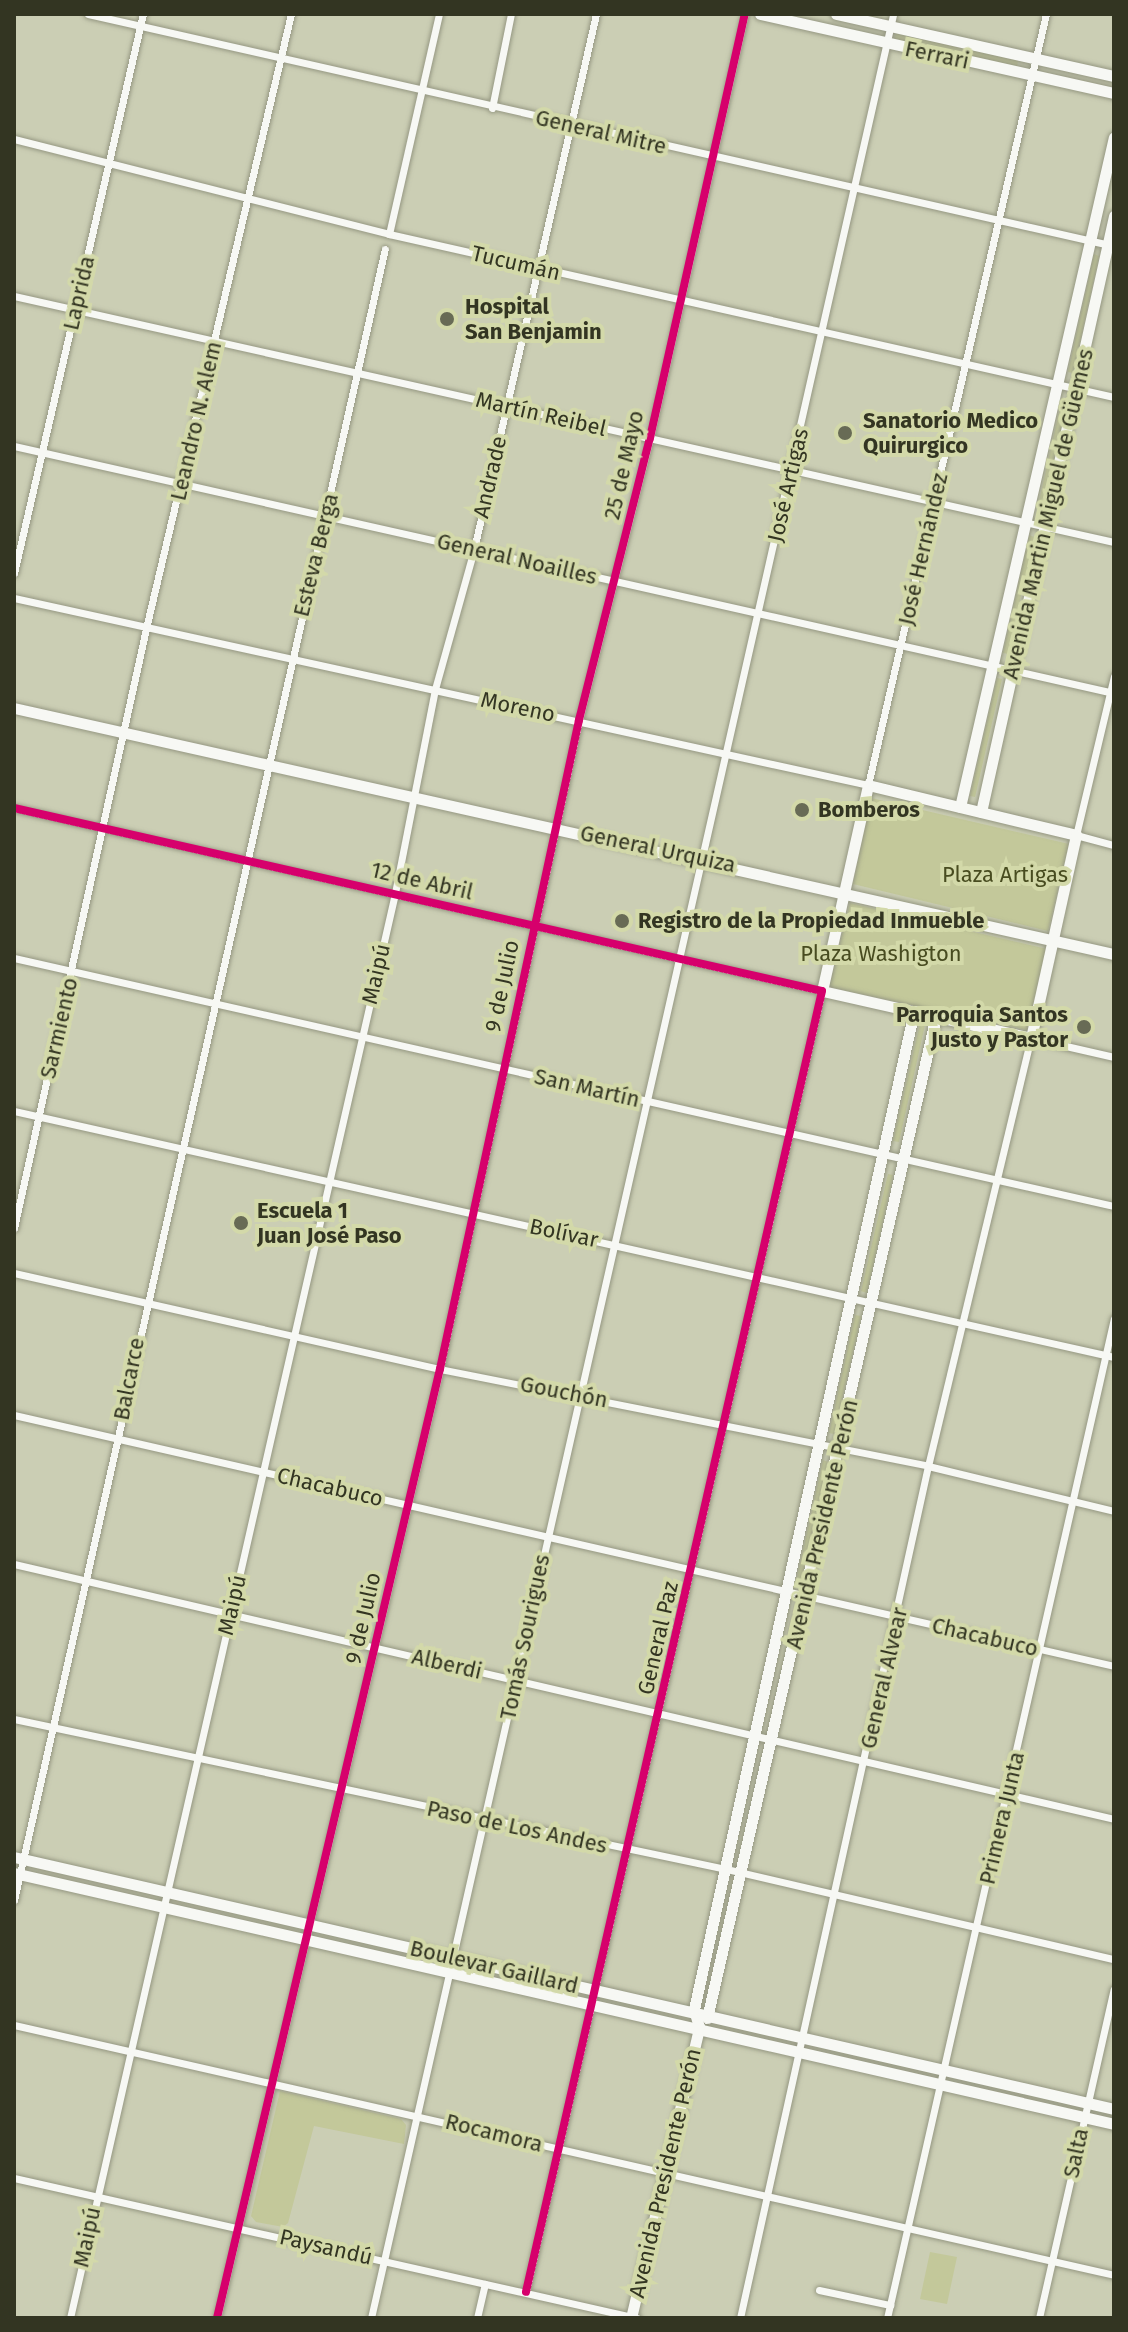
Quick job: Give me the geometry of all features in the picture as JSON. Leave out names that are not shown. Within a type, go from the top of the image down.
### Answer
[{"type":"main road","name":"Ferrari","points":[[760,14],[1114,93]]},
{"type":"main road","name":"Ferrari","points":[[836,14],[891,20],[1035,59],[1114,76]]},
{"type":"main road","name":"Avenida Martin Miguel de Güemes","points":[[960,807],[1058,384],[1087,241],[1114,137]]},
{"type":"main road","name":"Avenida Martin Miguel de Güemes","points":[[981,812],[1110,246],[1114,216]]},
{"type":"main road","name":"General Urquiza","points":[[14,708],[125,729],[1114,954]]},
{"type":"main road","name":"Moreno","points":[[868,785],[1076,835]]},
{"type":"main road","name":"José Hernández","points":[[822,991],[868,785]]},
{"type":"main road","points":[[1031,1038],[1076,835]]},
{"type":"main road","name":"12 de Abril","points":[[822,991],[1031,1038]]},
{"type":"main road","name":"Avenida Presidente Perón","points":[[633,2317],[699,2027],[694,2009],[914,1011]]},
{"type":"main road","name":"Avenida Presidente Perón","points":[[699,2027],[712,2013],[936,1016]]},
{"type":"main road","name":"Boulevar Gaillard","points":[[19,1858],[597,1992],[712,2013],[944,2071],[1114,2109]]},
{"type":"main road","name":"Boulevar Gaillard","points":[[17,1874],[594,2006],[801,2050],[1114,2124]]},
{"type":"street","name":"General Mitre","points":[[88,14],[140,29],[1110,246]]},
{"type":"street","name":"Laprida","points":[[14,573],[143,14]]},
{"type":"street","name":"Leandro N. Alem","points":[[103,828],[147,624],[291,14]]},
{"type":"street","points":[[389,234],[439,14]]},
{"type":"street","points":[[492,108],[511,14]]},
{"type":"street","name":"Andrade","points":[[395,893],[435,689],[474,549],[539,268],[567,125],[596,14]]},
{"type":"street","name":"25 de Mayo","points":[[534,924],[558,827],[579,720],[650,438],[745,14]]},
{"type":"street","name":"José Hernández","points":[[868,785],[967,364],[995,221],[1046,14]]},
{"type":"street","name":"José Artigas","points":[[682,957],[701,858],[891,20]]},
{"type":"street","name":"Tucumán","points":[[14,139],[389,234],[1114,397]]},
{"type":"street","name":"Esteva Berga","points":[[250,860],[291,657],[326,516],[385,249]]},
{"type":"street","name":"Martín Reibel","points":[[14,296],[1114,542]]},
{"type":"street","name":"General Noailles","points":[[14,446],[1112,692]]},
{"type":"street","name":"Moreno","points":[[14,598],[147,624],[868,785]]},
{"type":"street","points":[[1076,835],[1114,676]]},
{"type":"street","name":"12 de Abril","points":[[14,808],[822,991]]},
{"type":"street","name":"Sarmiento","points":[[14,1228],[103,828]]},
{"type":"street","name":"Moreno","points":[[1076,835],[1114,845]]},
{"type":"street","name":"Balcarce","points":[[14,1900],[19,1858],[86,1581],[145,1302],[184,1150],[250,860]]},
{"type":"street","name":"Maipú","points":[[70,2318],[395,893]]},
{"type":"street","name":"9 de Julio","points":[[217,2318],[440,1369],[534,924]]},
{"type":"street","name":"Tomás Sourigues","points":[[371,2318],[485,1819],[576,1394],[682,957]]},
{"type":"street","name":"San Martín","points":[[14,958],[903,1161],[1114,1206]]},
{"type":"street","name":"General Paz","points":[[526,2292],[594,2006],[722,1423],[822,991]]},
{"type":"street","name":"12 de Abril","points":[[1031,1038],[1114,1057]]},
{"type":"street","name":"General Alvear","points":[[740,2318],[899,1616],[928,1466],[965,1323],[994,1180],[1031,1038]]},
{"type":"street","name":"Bolívar","points":[[14,1111],[614,1244],[871,1307],[965,1323],[1110,1356]]},
{"type":"street","name":"Gouchón","points":[[14,1273],[440,1369],[928,1466],[1114,1511]]},
{"type":"street","name":"Primera Junta","points":[[887,2318],[1041,1650],[1071,1501],[1110,1356],[1114,1318]]},
{"type":"street","name":"Chacabuco","points":[[14,1415],[1114,1666]]},
{"type":"street","name":"Alberdi","points":[[14,1564],[1114,1819]]},
{"type":"street","name":"Paso de Los Andes","points":[[14,1719],[340,1792],[726,1869],[1114,1959]]},
{"type":"street","name":"Salta","points":[[1039,2318],[1114,1989]]},
{"type":"street","name":"Rocamora","points":[[14,2025],[1114,2275]]},
{"type":"street","name":"Paysandú","points":[[14,2178],[633,2317]]},
{"type":"street","points":[[477,2318],[485,2284]]},
{"type":"street","points":[[819,2290],[890,2305]]},
{"type":"green space","points":[[896,33],[1018,60],[1017,67],[894,40]]},
{"type":"green space","points":[[1094,254],[1099,256],[1073,373],[1068,372]]},
{"type":"green space","points":[[1062,398],[1068,399],[1041,516],[1036,515]]},
{"type":"green space","points":[[1029,535],[1034,537],[1008,654],[1003,653]]},
{"type":"green space","points":[[997,678],[1002,679],[975,797],[970,796]]},
{"type":"green space","name":"Plaza Artigas","points":[[871,798],[1069,844],[1048,931],[853,884]]},
{"type":"green space","name":"Plaza Washigton","points":[[850,903],[1047,949],[1027,1030],[829,987]]},
{"type":"green space","points":[[920,1023],[925,1025],[899,1142],[893,1141]]},
{"type":"green space","points":[[888,1174],[893,1175],[867,1293],[861,1291]]},
{"type":"green space","points":[[855,1315],[861,1316],[834,1434],[829,1433]]},
{"type":"green space","points":[[823,1460],[828,1462],[802,1579],[797,1578]]},
{"type":"green space","points":[[280,2091],[401,2119],[406,2125],[404,2144],[314,2126],[288,2223],[283,2227],[256,2222],[251,2216]]},
{"type":"green space","points":[[930,2252],[957,2257],[947,2304],[920,2299]]},
{"type":"cycle path","points":[[217,2318],[440,1369],[579,720],[650,438],[745,14]]},
{"type":"cycle path","points":[[14,808],[822,991],[526,2292]]},
{"type":"place","name":"Hospital San Benjamin","points":[[447,319]]},
{"type":"place","name":"Sanatorio Medico Quirurgico","points":[[845,433]]},
{"type":"place","name":"Bomberos","points":[[802,810]]},
{"type":"place","name":"Registro de la Propiedad Inmueble","points":[[622,921]]},
{"type":"place","name":"Parroquia Santos Justo y Pastor","points":[[1084,1027]]},
{"type":"place","name":"Escuela 1 Juan José Paso","points":[[241,1223]]}]
